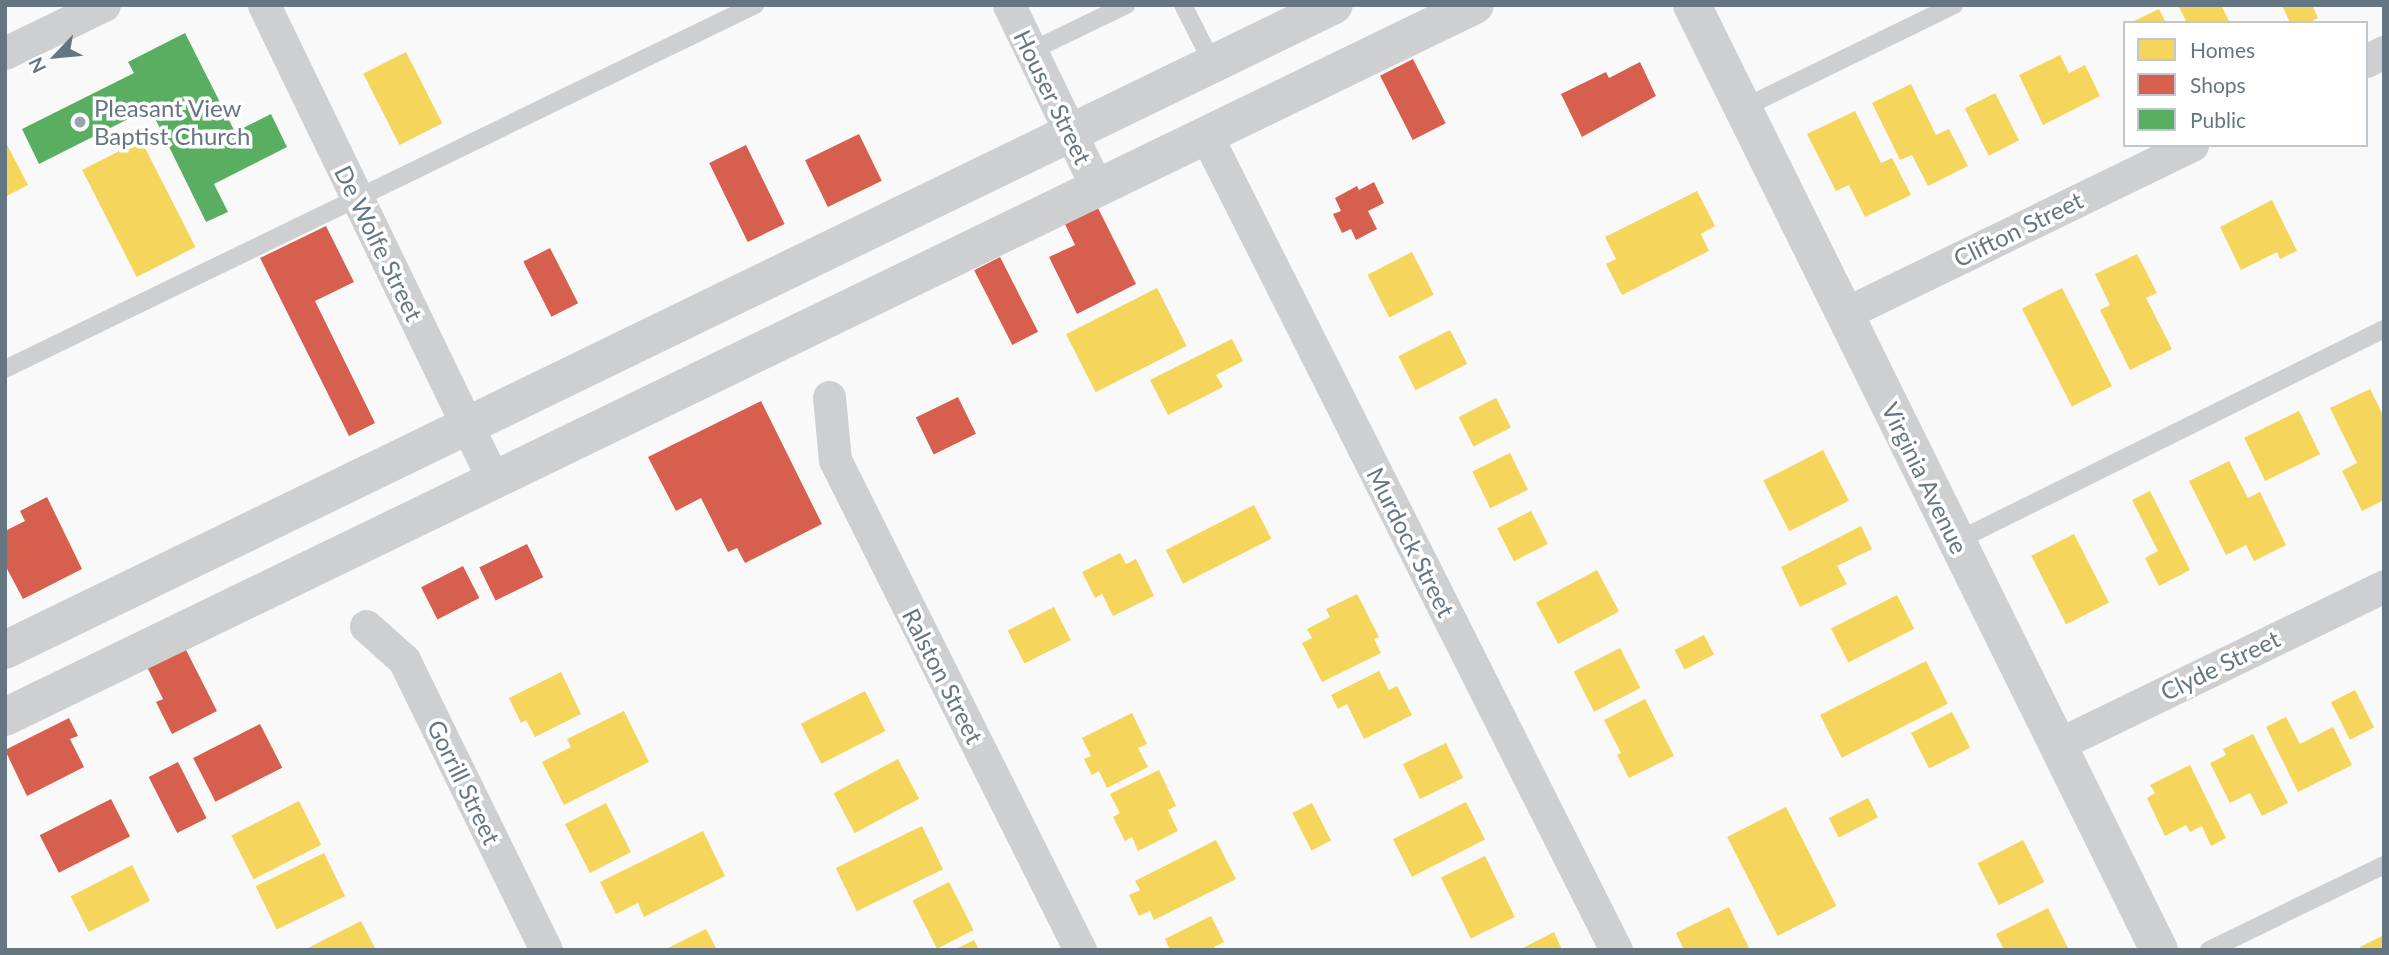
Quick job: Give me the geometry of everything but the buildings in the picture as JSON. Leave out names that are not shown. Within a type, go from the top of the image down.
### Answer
[{"type":"street","points":[[5,53],[104,5]]},
{"type":"street","name":"De Wolfe Street","points":[[264,5],[494,481]]},
{"type":"street","name":"Houser Street","points":[[1009,5],[1097,188]]},
{"type":"street","points":[[5,650],[1334,5]]},
{"type":"street","points":[[5,717],[1475,5]]},
{"type":"street","name":"Virginia Avenue","points":[[1692,5],[2159,950]]},
{"type":"street","points":[[2368,60],[2384,52]]},
{"type":"street","name":"Murdock Street","points":[[1206,135],[1616,950]]},
{"type":"street","name":"Clifton Street","points":[[1844,314],[2188,147]]},
{"type":"street","name":"Ralston Street","points":[[829,397],[835,460],[1080,950]]},
{"type":"street","name":"Clyde Street","points":[[2057,744],[2384,586]]},
{"type":"street","name":"Gorrill Street","points":[[366,626],[404,660],[546,950]]},
{"type":"lane","points":[[5,369],[755,5]]},
{"type":"lane","points":[[1031,51],[1126,5]]},
{"type":"lane","points":[[1183,5],[1213,64]]},
{"type":"lane","points":[[1743,108],[1954,5]]},
{"type":"lane","points":[[1956,541],[2384,328]]},
{"type":"lane","points":[[2209,950],[2384,866]]},
{"type":"place","name":"Pleasant View Baptist Church","points":[[80,122]]}]
